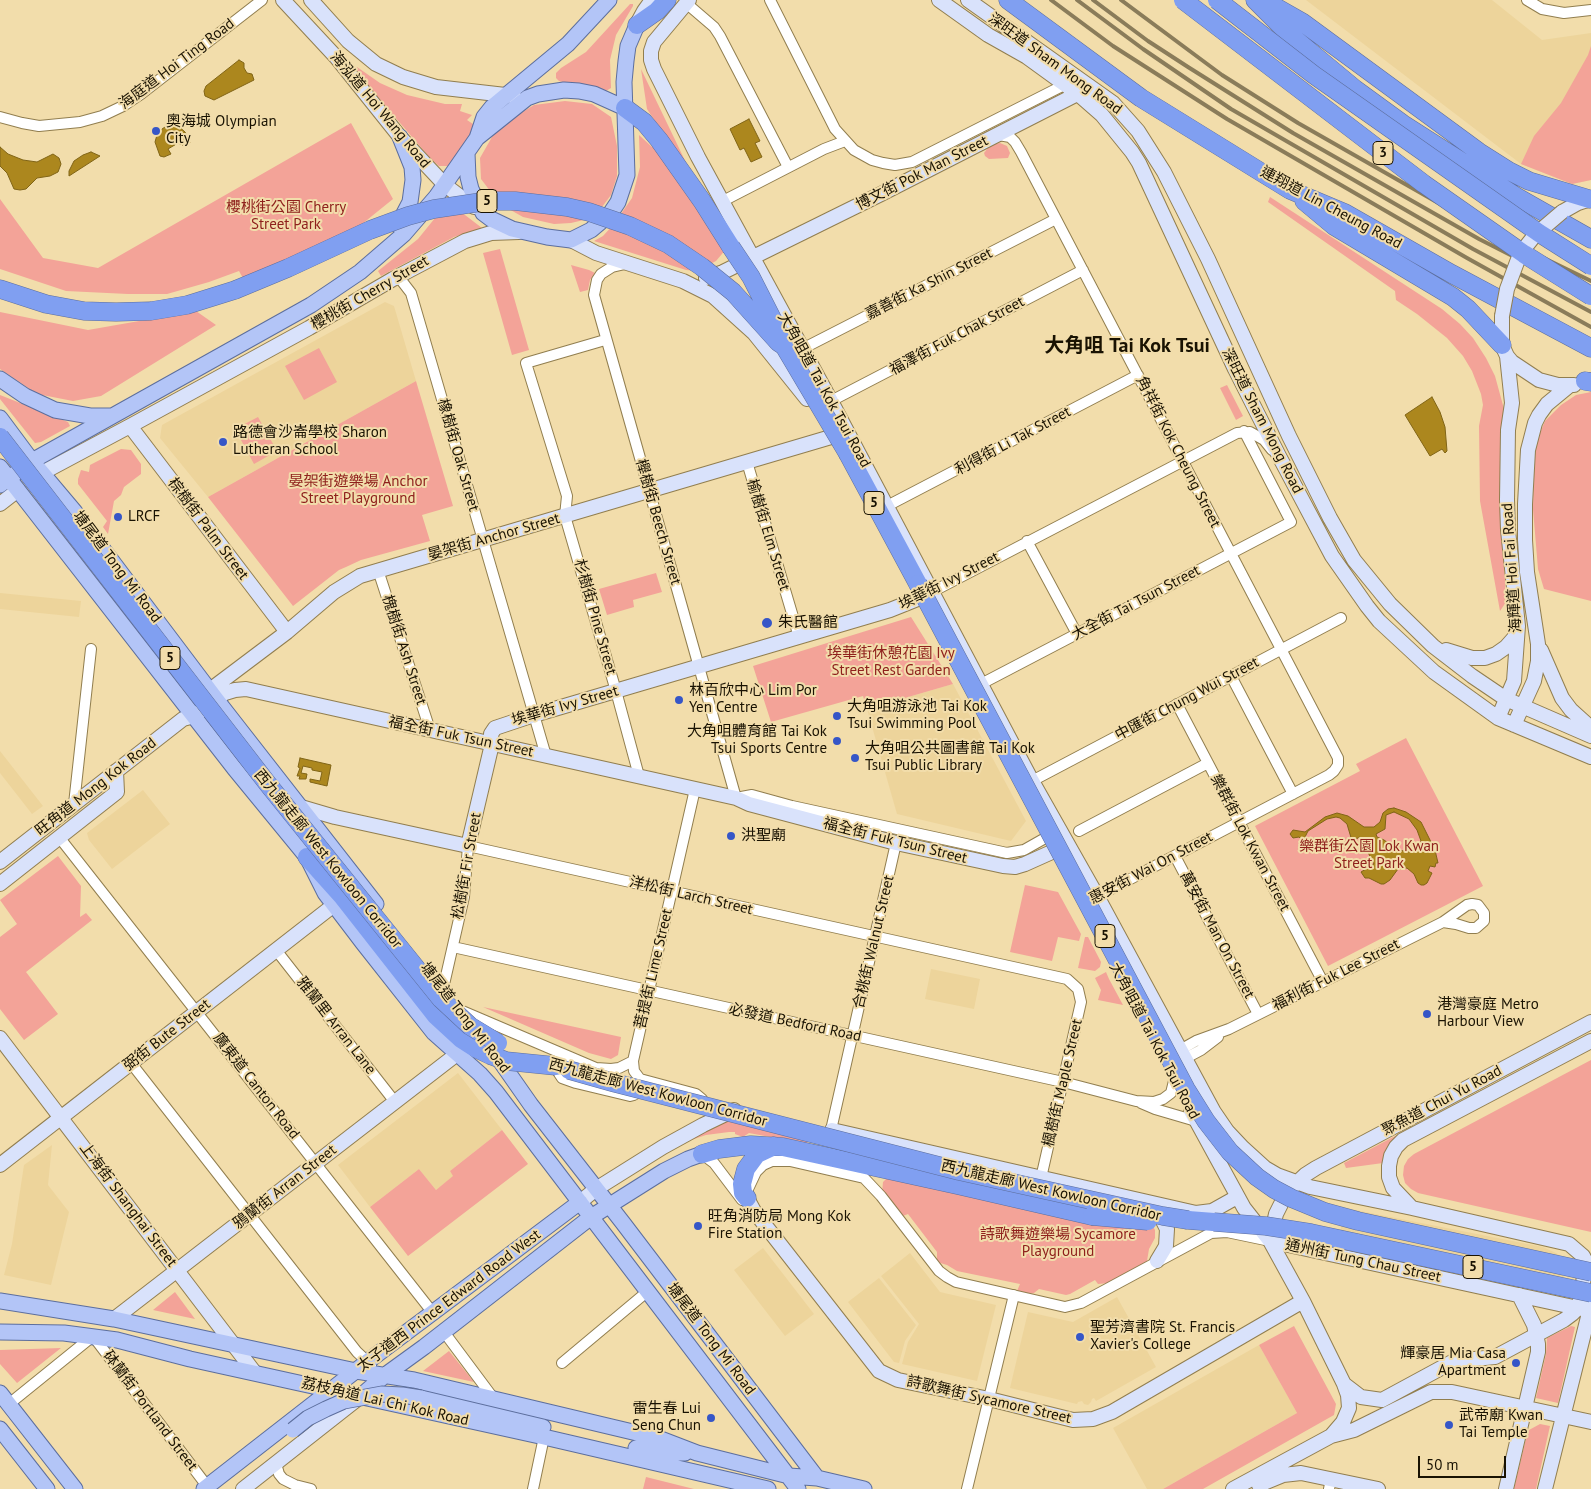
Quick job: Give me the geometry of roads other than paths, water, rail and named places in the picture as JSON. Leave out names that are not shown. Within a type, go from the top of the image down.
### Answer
[{"type":"highway","points":[[636,25],[657,11],[667,0]]},
{"type":"highway","name":"連翔道 Lin Cheung Road","points":[[1008,0],[1141,98],[1290,190],[1345,213],[1452,274],[1591,348]]},
{"type":"highway","name":"3","points":[[1183,0],[1424,184],[1524,254],[1591,296]]},
{"type":"highway","name":"3","points":[[1217,0],[1322,81],[1531,228],[1591,266]]},
{"type":"highway","points":[[1256,0],[1290,35],[1355,89],[1403,124],[1509,191],[1591,239]]},
{"type":"highway","points":[[1263,0],[1302,22],[1479,152],[1509,171],[1529,181],[1590,199]]},
{"type":"highway","points":[[625,108],[644,122],[659,140],[702,201],[751,276],[784,340],[784,346]]},
{"type":"highway","points":[[1290,190],[1334,226],[1453,297],[1468,309],[1504,351]]},
{"type":"highway","name":"5","points":[[0,289],[46,304],[84,310],[116,312],[151,311],[187,304],[235,290],[363,233],[408,216],[458,204],[488,201],[542,203],[567,207],[604,216],[668,244],[702,267],[733,292],[778,342],[784,346],[848,454],[1196,1106],[1230,1152],[1257,1177],[1274,1189],[1307,1206],[1358,1222],[1589,1269]]},
{"type":"highway","name":"西九龍走廊 West Kowloon Corridor","points":[[0,437],[267,783],[441,999],[460,1018],[482,1034],[509,1049],[556,1066],[615,1083],[959,1171],[1162,1216],[1266,1226],[1311,1233],[1591,1293]]},
{"type":"highway","points":[[307,857],[338,901],[436,1016],[461,1039],[474,1048],[506,1061],[556,1066]]},
{"type":"highway","points":[[702,1154],[735,1146],[751,1145],[957,1184],[1092,1216],[1138,1221],[1188,1220]]},
{"type":"highway","points":[[751,1205],[743,1193],[742,1184],[746,1169],[757,1154],[782,1151]]},
{"type":"main road","name":"櫻桃街 Cherry Street","points":[[37,467],[114,416],[311,305],[360,272],[421,216],[477,138],[484,117],[492,107],[568,44],[609,1]]},
{"type":"main road","points":[[571,240],[600,223],[618,202],[623,190],[627,168],[626,61],[628,46],[636,25]]},
{"type":"main road","name":"櫻桃街 Cherry Street","points":[[477,138],[527,98],[538,94],[564,90],[579,91],[594,94],[625,108]]},
{"type":"main road","points":[[386,248],[410,202],[413,180],[412,167],[400,137]]},
{"type":"main road","points":[[467,153],[468,177],[471,189],[483,213]]},
{"type":"main road","name":"海泓道 Hoi Wang Road","points":[[483,213],[501,224],[523,232]]},
{"type":"main road","name":"櫻桃街 Cherry Street","points":[[523,232],[571,240]]},
{"type":"main road","points":[[0,379],[25,396],[55,410],[90,416],[114,416]]},
{"type":"main road","name":"塘尾道 Tong Mi Road","points":[[0,418],[37,467],[75,512],[319,833],[487,1042],[531,1105],[817,1478]]},
{"type":"main road","points":[[7,480],[37,467]]},
{"type":"main road","name":"塘尾道 Tong Mi Road","points":[[7,480],[188,715],[307,857]]},
{"type":"main road","name":"塘尾道 Tong Mi Road","points":[[338,901],[434,1033],[480,1074],[496,1092],[798,1489]]},
{"type":"main road","name":"太子道西 Prince Edward Road West","points":[[361,1396],[384,1376],[444,1332],[591,1217],[664,1171],[702,1154]]},
{"type":"main road","name":"太子道西 Prince Edward Road West","points":[[210,1488],[332,1390],[580,1202]]},
{"type":"main road","name":"荔枝角道 Lai Chi Kok Road","points":[[0,1301],[114,1319],[236,1347],[362,1367],[384,1376],[414,1380],[658,1438],[697,1453],[789,1476],[817,1478],[864,1489]]},
{"type":"main road","name":"荔枝角道 Lai Chi Kok Road","points":[[0,1332],[64,1332],[144,1346],[255,1373],[544,1437],[752,1487],[768,1489]]},
{"type":"main road","points":[[384,1376],[405,1397],[431,1413]]},
{"type":"main road","name":"荔枝角道 Lai Chi Kok Road","points":[[210,1488],[308,1418],[344,1401],[382,1394],[421,1398],[654,1452],[697,1453]]},
{"type":"main road","points":[[4,1399],[75,1489]]},
{"type":"main road","points":[[1,1431],[47,1489]]},
{"type":"street","name":"海庭道 Hoi Ting Road","points":[[0,117],[39,126],[80,122],[102,116],[123,106],[141,94],[262,0]]},
{"type":"street","name":"海泓道 Hoi Wang Road","points":[[284,0],[336,57],[400,137],[445,185],[483,213]]},
{"type":"street","name":"海泓道 Hoi Wang Road","points":[[311,0],[348,41],[376,64],[404,77],[436,87],[527,98]]},
{"type":"street","points":[[323,0],[325,17]]},
{"type":"street","points":[[636,25],[652,0]]},
{"type":"street","name":"博文街 Pok Man Street","points":[[770,0],[833,124],[845,141],[862,155],[883,163],[904,165],[920,159],[1078,78]]},
{"type":"street","name":"深旺道 Sham Mong Road","points":[[939,0],[967,21],[1027,57],[1078,94],[1102,115],[1132,152],[1139,163],[1235,369],[1279,456],[1332,556],[1379,620],[1434,672],[1498,718],[1591,757]]},
{"type":"street","name":"深旺道 Sham Mong Road","points":[[968,0],[1091,87],[1122,112],[1153,153],[1208,259],[1289,436],[1342,541],[1354,560],[1390,604],[1433,646],[1506,699],[1591,736]]},
{"type":"street","points":[[1527,0],[1542,9],[1564,13],[1591,10]]},
{"type":"street","points":[[687,1],[708,21],[720,36],[788,167]]},
{"type":"street","name":"大角咀道 Tai Kok Tsui Road","points":[[687,1],[654,42],[651,51],[654,70],[752,257],[888,506],[926,594],[1127,996],[1244,1208],[1270,1241],[1344,1384],[1348,1395],[1349,1408],[1343,1422],[1331,1436]]},
{"type":"street","name":"博文街 Pok Man Street","points":[[752,257],[1091,87]]},
{"type":"street","name":"角祥街 Kok Cheung Street","points":[[999,134],[1010,137],[1015,142],[1335,752]]},
{"type":"street","points":[[723,201],[824,149],[845,141]]},
{"type":"street","name":"海輝道 Hoi Fai Road","points":[[1498,718],[1515,673],[1518,626],[1506,500],[1508,430],[1512,403],[1504,351],[1502,316],[1507,289],[1520,254],[1535,235],[1562,212],[1590,199]]},
{"type":"street","name":"嘉善街 Ka Shin Street","points":[[802,349],[1056,219]]},
{"type":"street","name":"櫻桃街 Cherry Street","points":[[37,467],[130,426],[465,240],[491,233],[523,232]]},
{"type":"street","name":"大角咀道 Tai Kok Tsui Road","points":[[571,240],[596,253],[625,264],[683,281],[713,296],[754,333],[804,394],[981,684],[1032,781],[1097,896],[1214,1112],[1228,1131],[1265,1168],[1296,1183]]},
{"type":"street","name":"大角咀道 Tai Kok Tsui Road","points":[[683,281],[710,277],[752,257]]},
{"type":"street","points":[[1200,293],[1199,269],[1204,261],[1208,259]]},
{"type":"street","name":"櫸樹街 Beech Street","points":[[625,264],[612,266],[601,274],[594,288],[594,295],[605,340],[736,798]]},
{"type":"street","name":"福澤街 Fuk Chak Street","points":[[832,401],[1083,270]]},
{"type":"street","name":"橡樹街 Oak Street","points":[[393,279],[401,280],[411,293],[546,756]]},
{"type":"street","name":"杉樹街 Pine Street","points":[[605,340],[526,363],[567,496],[565,516],[639,776]]},
{"type":"street","name":"海輝道 Hoi Fai Road","points":[[1504,351],[1519,367],[1535,378],[1549,384],[1584,381]]},
{"type":"street","name":"利得街 Li Tak Street","points":[[888,506],[1138,375]]},
{"type":"street","name":"海輝道 Hoi Fai Road","points":[[1514,725],[1537,670],[1538,644],[1527,572],[1525,540],[1528,450],[1534,423],[1547,404],[1584,381]]},
{"type":"street","name":"棕樹街 Palm Street","points":[[130,426],[287,632]]},
{"type":"street","name":"晏架街 Anchor Street","points":[[188,715],[334,592],[360,576],[746,462],[831,436],[846,429]]},
{"type":"street","points":[[1244,431],[1250,432],[1264,440],[1279,456]]},
{"type":"street","name":"埃華街 Ivy Street","points":[[492,744],[491,734],[495,728],[890,610],[926,594],[1182,460],[1244,431]]},
{"type":"street","name":"大全街 Tai Tsun Street","points":[[981,684],[1291,522],[1244,431]]},
{"type":"street","name":"榆樹街 Elm Street","points":[[746,462],[798,637]]},
{"type":"street","points":[[0,504],[7,480]]},
{"type":"street","points":[[1027,541],[1076,634]]},
{"type":"street","name":"槐樹街 Ash Street","points":[[378,570],[430,730]]},
{"type":"street","name":"中匯街 Chung Wui Street","points":[[1032,781],[1341,618]]},
{"type":"street","points":[[1433,646],[1466,657],[1485,658],[1496,654],[1506,647],[1514,638],[1518,626]]},
{"type":"street","points":[[1538,644],[1562,698],[1571,710],[1591,728]]},
{"type":"street","points":[[74,804],[91,649]]},
{"type":"street","points":[[1231,676],[1293,794]]},
{"type":"street","name":"福全街 Fuk Tsun Street","points":[[213,694],[246,689],[736,798],[749,804],[896,843],[1003,866],[1015,867],[1038,860],[1054,851]]},
{"type":"street","name":"樂群街 Lok Kwan Street","points":[[1177,704],[1323,982]]},
{"type":"street","name":"旺角道 Mong Kok Road","points":[[0,862],[188,715]]},
{"type":"street","name":"松樹街 Fir Street","points":[[443,989],[464,897],[468,846],[492,744]]},
{"type":"street","name":"惠安街 Wai On Street","points":[[1082,904],[1334,771],[1338,765],[1338,758],[1335,752]]},
{"type":"street","points":[[1079,831],[1208,763]]},
{"type":"street","points":[[0,884],[117,792],[116,771]]},
{"type":"street","name":"菩提街 Lime Street","points":[[633,1061],[695,789]]},
{"type":"street","name":"福全街 Fuk Tsun Street","points":[[736,798],[752,795],[792,806],[1007,853],[1024,850],[1047,837]]},
{"type":"street","name":"洋松街 Larch Street","points":[[301,808],[1067,979],[1078,988]]},
{"type":"street","name":"廣東道 Canton Road","points":[[59,837],[433,1313]]},
{"type":"street","name":"合桃街 Walnut Street","points":[[831,1130],[896,843]]},
{"type":"street","name":"萬安街 Man On Street","points":[[1175,856],[1258,1014]]},
{"type":"street","name":"弼街 Bute Street","points":[[0,1165],[338,901]]},
{"type":"street","name":"福利街 Fuk Lee Street","points":[[1182,1054],[1201,1050],[1229,1029],[1443,922]]},
{"type":"street","name":"必發道 Bedford Road","points":[[453,947],[1063,1082],[1136,1101],[1155,1109],[1196,1121]]},
{"type":"street","name":"雅蘭里 Arran Lane","points":[[276,950],[395,1102]]},
{"type":"street","name":"楓樹街 Maple Street","points":[[1041,1178],[1081,1002],[1078,988]]},
{"type":"street","points":[[460,1010],[596,1068],[619,1068],[633,1061],[634,1071],[640,1079],[696,1094],[702,1099],[707,1112],[703,1125]]},
{"type":"street","name":"聚魚道 Chui Yu Road","points":[[1270,1241],[1276,1214],[1288,1192],[1296,1183],[1316,1168],[1591,1022]]},
{"type":"street","name":"上海街 Shanghai Street","points":[[0,1038],[255,1373]]},
{"type":"street","name":"聚魚道 Chui Yu Road","points":[[1412,1208],[1393,1188],[1389,1177],[1391,1156],[1403,1140],[1591,1042]]},
{"type":"street","points":[[548,1048],[552,1065],[566,1080],[630,1096],[634,1095],[640,1079]]},
{"type":"street","name":"鴉蘭街 Arran Street","points":[[114,1319],[456,1054]]},
{"type":"street","points":[[1172,1076],[1169,1059],[1182,1054]]},
{"type":"street","points":[[131,1063],[357,1352],[362,1367]]},
{"type":"street","name":"必發道 Bedford Road","points":[[1136,1101],[1154,1102],[1163,1099],[1171,1093],[1172,1076]]},
{"type":"street","points":[[703,1125],[740,1109],[1188,1212],[1204,1213],[1212,1211],[1237,1196]]},
{"type":"street","name":"太子道西 Prince Edward Road West","points":[[580,1202],[663,1147],[703,1125]]},
{"type":"street","name":"通州街 Tung Chau Street","points":[[782,1151],[864,1178],[939,1271],[947,1277],[956,1282],[1057,1306],[1073,1306],[1211,1233],[1219,1232],[1270,1241],[1518,1295],[1587,1308]]},
{"type":"street","name":"詩歌舞街 Sycamore Street","points":[[702,1154],[714,1163],[743,1202],[751,1205],[879,1371],[898,1380],[989,1399],[1073,1420],[1100,1418],[1302,1301]]},
{"type":"street","points":[[1296,1183],[1568,1244],[1583,1256],[1589,1269],[1587,1308],[1544,1489]]},
{"type":"street","points":[[1148,1203],[1160,1215],[1167,1229],[1166,1246],[1157,1261]]},
{"type":"street","points":[[562,1363],[648,1292]]},
{"type":"street","points":[[967,1489],[1014,1295]]},
{"type":"street","points":[[1506,1489],[1538,1352],[1537,1334],[1518,1295]]},
{"type":"street","points":[[1537,1334],[1572,1314],[1587,1308]]},
{"type":"street","points":[[444,1332],[494,1399]]},
{"type":"street","name":"大角咀道 Tai Kok Tsui Road","points":[[1344,1384],[1361,1397],[1382,1400],[1454,1361],[1494,1357],[1537,1334]]},
{"type":"street","points":[[4,1399],[93,1336]]},
{"type":"street","name":"砵蘭街 Portland Street","points":[[93,1336],[210,1488]]},
{"type":"street","points":[[1233,1489],[1331,1436],[1354,1430],[1431,1392],[1452,1392],[1591,1422]]},
{"type":"street","name":"太子道西 Prince Edward Road West","points":[[243,1489],[361,1396]]},
{"type":"street","points":[[533,1489],[544,1437]]},
{"type":"street","points":[[279,1460],[277,1467],[282,1479],[311,1489]]},
{"type":"street","points":[[1252,1489],[1273,1478],[1292,1474],[1309,1474],[1330,1484],[1378,1489]]},
{"type":"railway","points":[[1051,0],[1113,46],[1227,119],[1467,258],[1591,327]]},
{"type":"railway","points":[[1077,0],[1143,49],[1231,109],[1473,249],[1591,312]]},
{"type":"railway","points":[[1093,0],[1148,41],[1293,133],[1479,239],[1591,296]]},
{"type":"railway","points":[[1121,0],[1222,75],[1298,123],[1484,229],[1591,281]]},
{"type":"place","name":"奧海城 Olympian City","points":[[156,131]]},
{"type":"place","name":"路德會沙崙學校 Sharon Lutheran School","points":[[223,442]]},
{"type":"place","name":"LRCF","points":[[118,517]]},
{"type":"place","name":"朱氏醫館","points":[[767,623]]},
{"type":"place","name":"林百欣中心 Lim Por Yen Centre","points":[[679,700]]},
{"type":"place","name":"大角咀游泳池 Tai Kok Tsui Swimming Pool","points":[[837,716]]},
{"type":"place","name":"大角咀體育館 Tai Kok Tsui Sports Centre","points":[[837,741]]},
{"type":"place","name":"大角咀公共圖書館 Tai Kok Tsui Public Library","points":[[855,758]]},
{"type":"place","name":"洪聖廟","points":[[731,836]]},
{"type":"place","name":"港灣豪庭 Metro Harbour View","points":[[1427,1014]]},
{"type":"place","name":"旺角消防局 Mong Kok Fire Station","points":[[698,1226]]},
{"type":"place","name":"聖芳濟書院 St. Francis Xavier's College","points":[[1080,1337]]},
{"type":"place","name":"輝豪居 Mia Casa Apartment","points":[[1516,1363]]},
{"type":"place","name":"雷生春 Lui Seng Chun","points":[[711,1418]]},
{"type":"place","name":"武帝廟 Kwan Tai Temple","points":[[1449,1425]]},
{"type":"district","name":"大角咀 Tai Kok Tsui","points":[[1127,346]]},
{"type":"park label","name":"櫻桃街公園 Cherry Street Park","points":[[286,216]]},
{"type":"park label","name":"晏架街遊樂場 Anchor Street Playground","points":[[358,490]]},
{"type":"park label","name":"埃華街休憩花園 Ivy Street Rest Garden","points":[[891,662]]},
{"type":"park label","name":"樂群街公園 Lok Kwan Street Park","points":[[1369,856]]},
{"type":"park label","name":"詩歌舞遊樂場 Sycamore Playground","points":[[1058,1244]]}]
